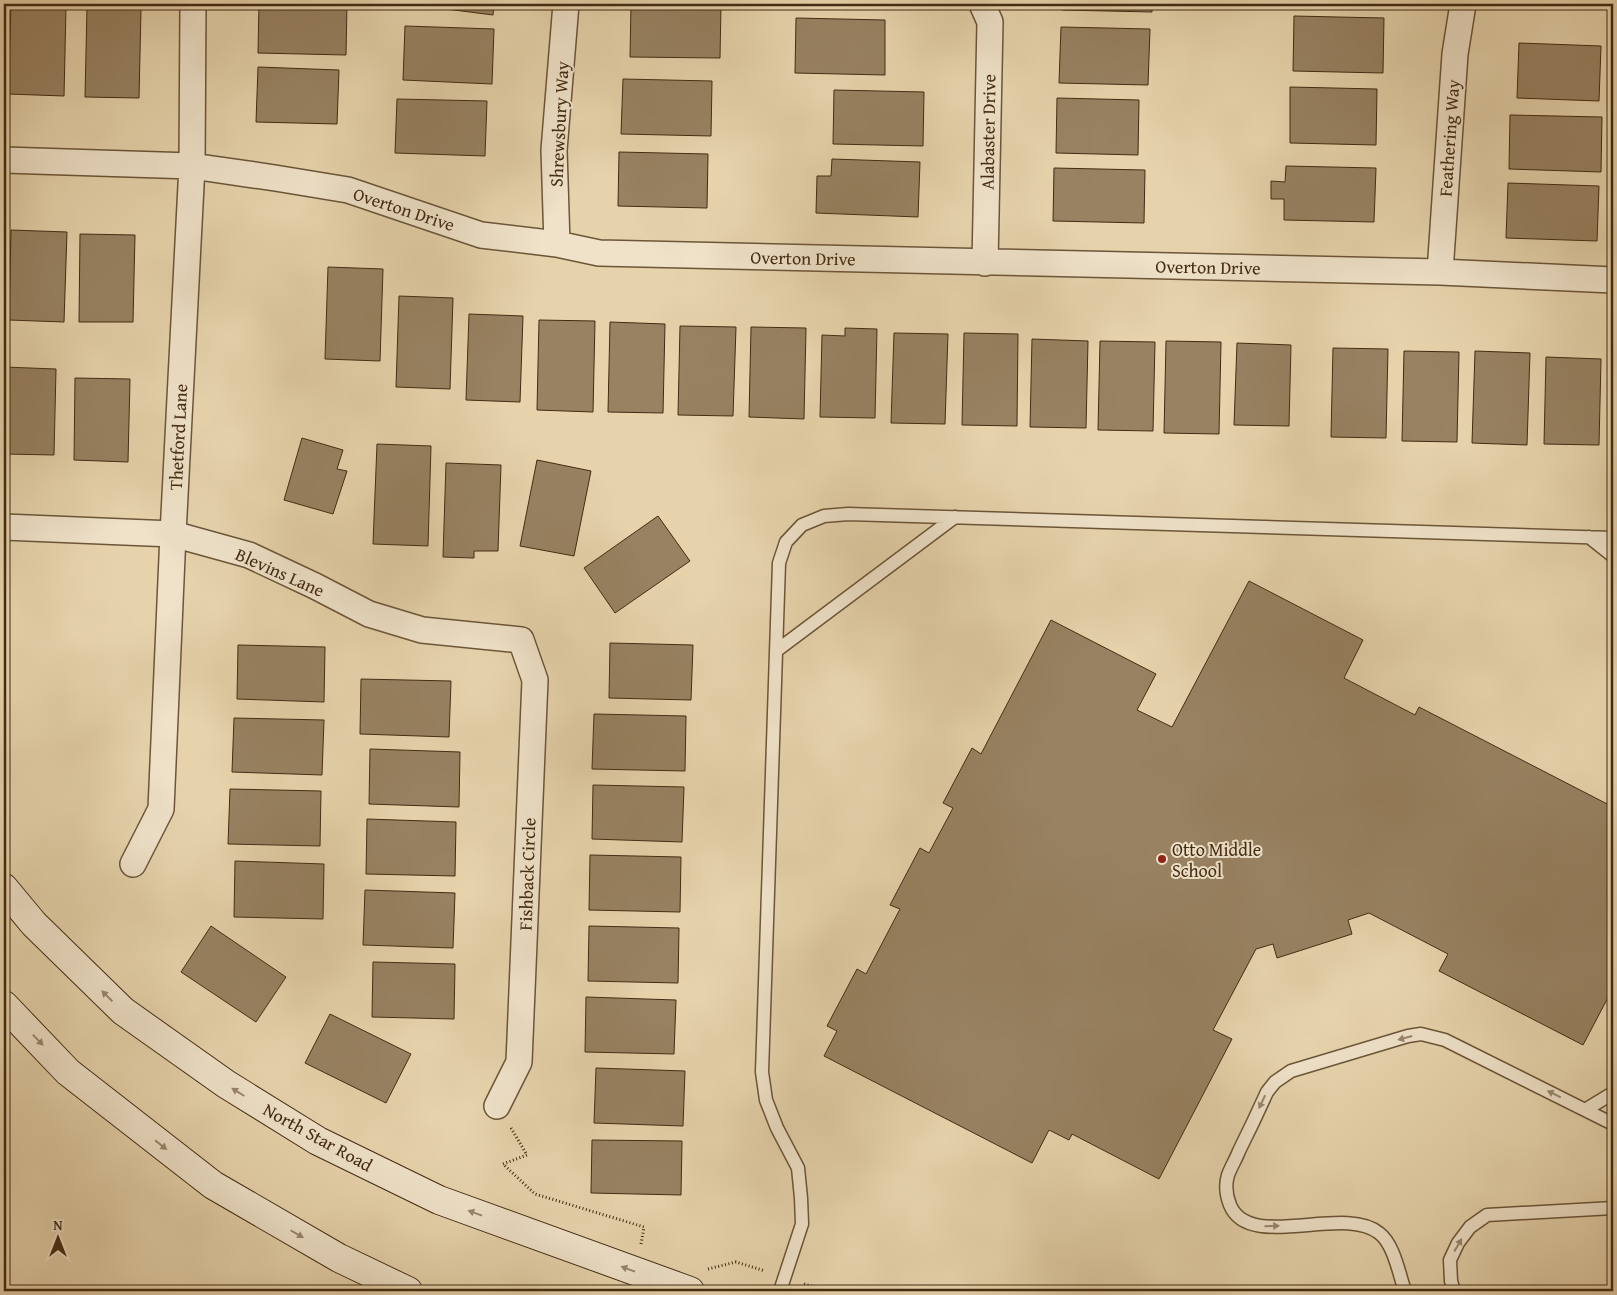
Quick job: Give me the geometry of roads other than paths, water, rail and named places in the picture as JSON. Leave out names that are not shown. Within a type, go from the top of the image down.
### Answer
[{"type":"main road","name":"North Star Road","points":[[4,888],[34,924],[123,1011],[226,1084],[318,1141],[439,1200],[697,1281]]},
{"type":"main road","points":[[4,1005],[68,1072],[213,1186],[339,1258],[408,1291]]},
{"type":"street","name":"Thetford Lane","points":[[133,864],[161,809],[192,166],[193,4]]},
{"type":"street","name":"Shrewsbury Way","points":[[557,244],[554,150],[566,4]]},
{"type":"street","name":"Alabaster Drive","points":[[982,4],[990,22],[985,263]]},
{"type":"street","name":"Feathering Way","points":[[1440,272],[1455,54],[1463,4]]},
{"type":"street","name":"Overton Drive","points":[[4,160],[192,166],[348,190],[481,235],[557,244],[599,253],[1440,272],[1613,280]]},
{"type":"street","name":"Blevins Lane","points":[[4,527],[173,534],[249,555],[369,614],[422,630],[521,640]]},
{"type":"street","name":"Fishback Circle","points":[[497,1106],[519,1062],[535,680],[521,640]]},
{"type":"lane","points":[[780,1291],[802,1224],[798,1168],[777,1128],[766,1100],[762,1072],[779,563],[786,542],[802,525],[824,516],[848,514],[1613,538]]},
{"type":"lane","points":[[776,651],[954,517]]},
{"type":"lane","points":[[1589,538],[1613,556]]},
{"type":"lane","points":[[1405,1291],[1389,1244],[1379,1232],[1367,1225],[1348,1222],[1266,1227],[1249,1224],[1233,1211],[1226,1194],[1228,1176],[1267,1092],[1275,1082],[1291,1071],[1408,1036],[1421,1034],[1445,1040],[1613,1124]]},
{"type":"lane","points":[[1585,1110],[1613,1093]]},
{"type":"lane","points":[[1454,1291],[1451,1281],[1450,1260],[1458,1243],[1470,1227],[1488,1214],[1613,1208]]},
{"type":"place","name":"Otto Middle School","points":[[1162,859]]}]
